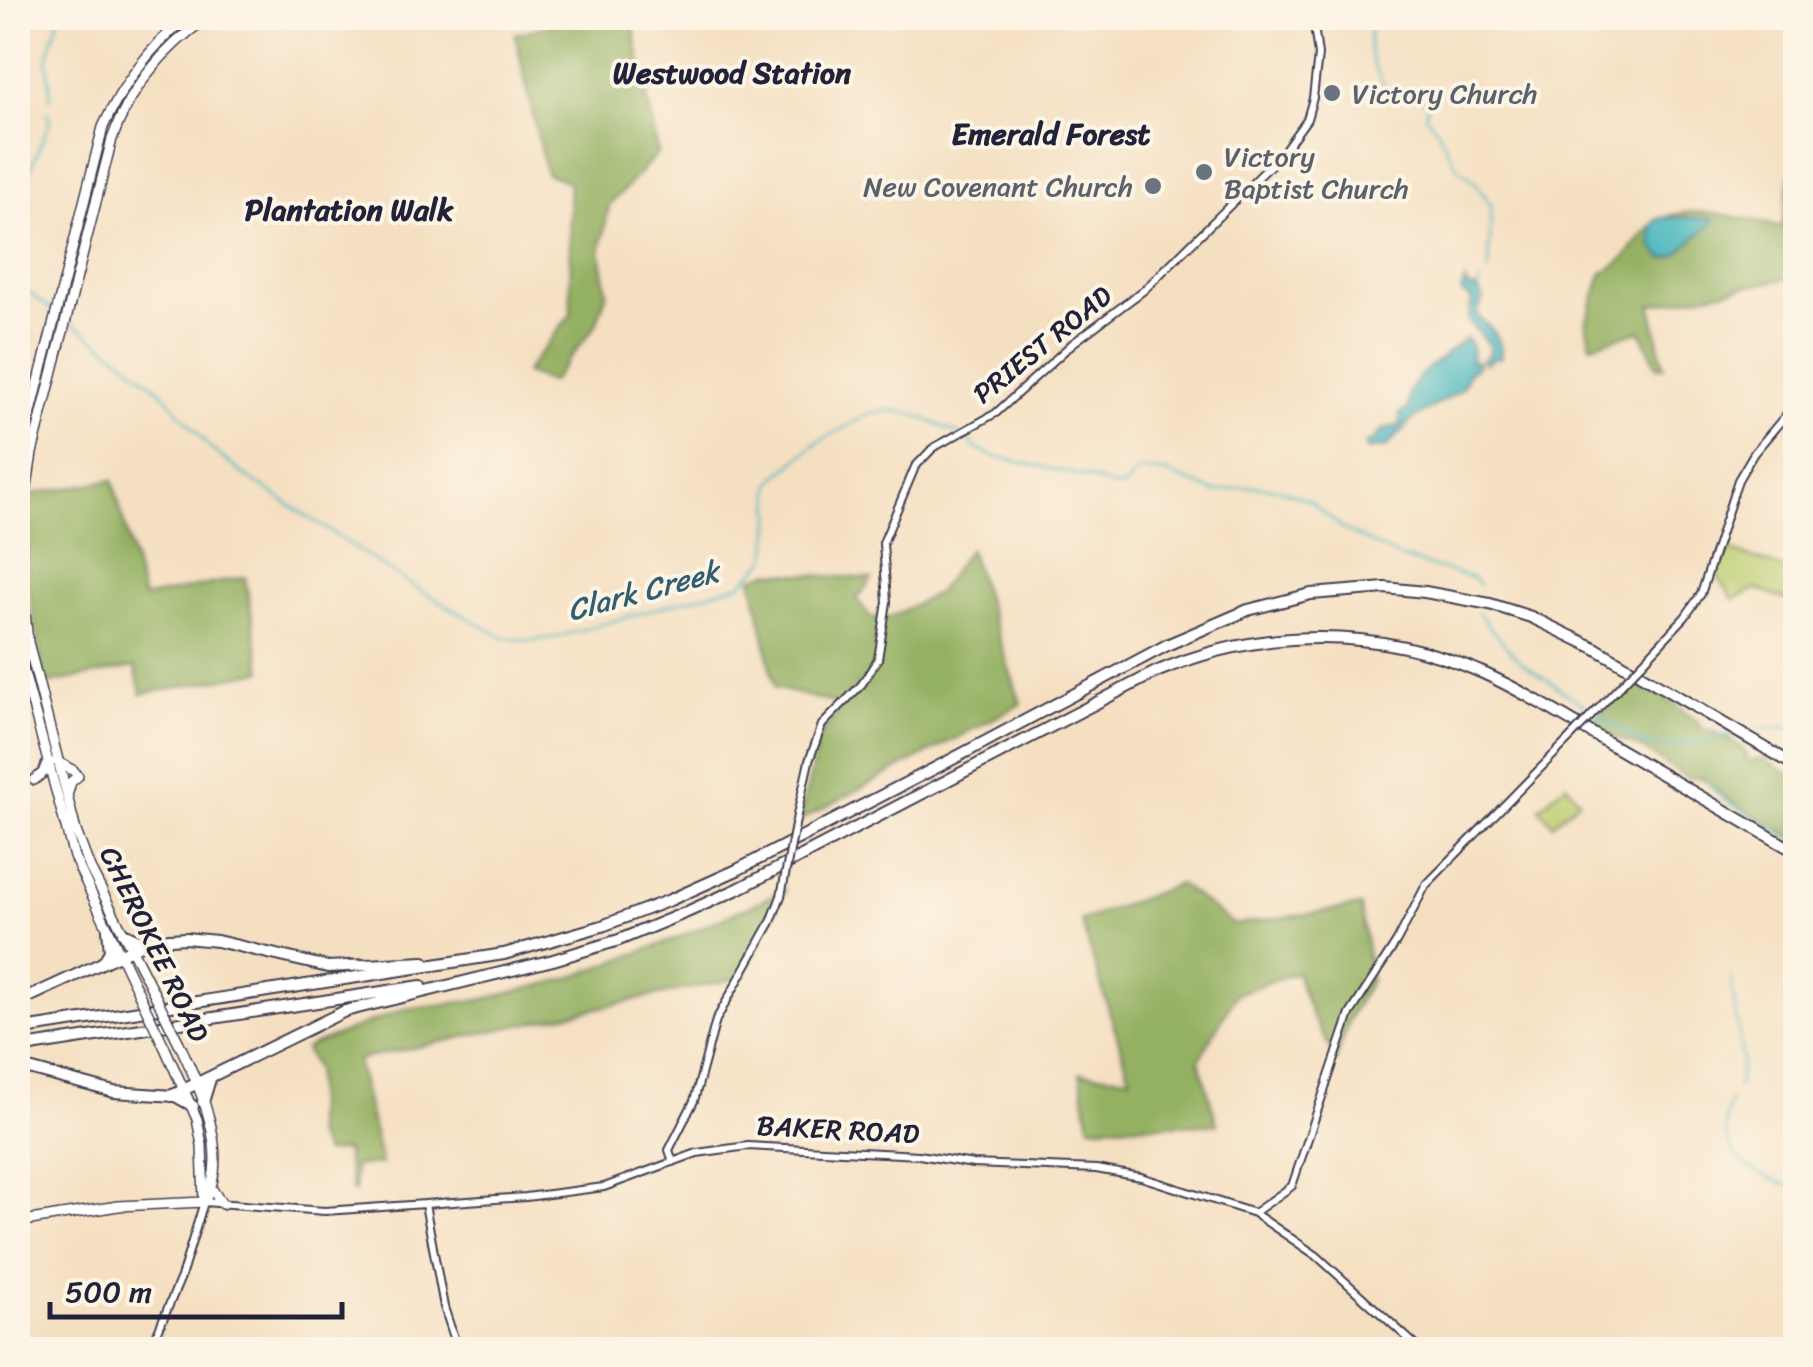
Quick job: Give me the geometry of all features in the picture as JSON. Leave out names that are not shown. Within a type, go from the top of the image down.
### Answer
[{"type":"highway","points":[[18,1030],[504,954],[602,926],[687,893],[947,762],[1168,644],[1248,610],[1311,594],[1385,588],[1425,592],[1490,604],[1531,617],[1595,648],[1796,766]]},
{"type":"highway","points":[[171,1096],[345,1011],[602,945],[687,912],[1156,672],[1193,657],[1269,640],[1364,640],[1452,660],[1523,694],[1796,852]]},
{"type":"highway","points":[[103,962],[110,951],[108,929]]},
{"type":"highway","points":[[124,933],[135,940],[148,941],[202,939],[339,968],[504,954]]},
{"type":"highway","points":[[18,1002],[148,941]]},
{"type":"highway","points":[[18,1048],[516,969]]},
{"type":"highway","points":[[18,1066],[114,1092],[171,1096],[198,1104],[211,1078]]},
{"type":"main road","points":[[18,464],[103,127],[142,60],[186,18]]},
{"type":"main road","name":"CHEROKEE ROAD","points":[[191,1086],[164,1046],[77,864],[56,794],[47,725],[32,662],[21,588],[19,530],[38,427],[115,130],[129,100],[159,58],[207,18]]},
{"type":"main road","points":[[18,620],[24,655],[32,662]]},
{"type":"main road","name":"CHEROKEE ROAD","points":[[18,651],[19,670],[84,853],[179,1043],[198,1104],[207,1187]]},
{"type":"main road","points":[[19,670],[28,671],[34,698],[47,725]]},
{"type":"main road","points":[[32,707],[42,725],[54,771],[61,780]]},
{"type":"main road","points":[[56,794],[37,783],[51,762],[76,774],[66,798]]},
{"type":"main road","points":[[18,1222],[118,1206],[204,1202],[207,1187]]},
{"type":"main road","points":[[181,1203],[207,1187]]},
{"type":"main road","points":[[207,1187],[222,1204]]},
{"type":"street","name":"PRIEST ROAD","points":[[674,1162],[669,1150],[694,1101],[716,1020],[771,922],[781,896],[808,761],[822,725],[862,684],[878,659],[887,602],[882,549],[888,524],[920,460],[996,414],[1073,344],[1144,290],[1265,172],[1307,119],[1316,83],[1313,18]]},
{"type":"street","points":[[1254,1213],[1292,1186],[1350,1014],[1397,941],[1426,885],[1685,617],[1701,594],[1738,480],[1754,452],[1796,402]]},
{"type":"street","name":"BAKER ROAD","points":[[204,1202],[325,1211],[526,1197],[604,1188],[712,1149],[748,1146],[917,1155],[973,1164],[1096,1168],[1141,1177],[1254,1213],[1317,1256],[1421,1350]]},
{"type":"street","points":[[150,1350],[181,1277],[204,1202]]},
{"type":"street","points":[[425,1204],[448,1322],[458,1350]]},
{"type":"green space","points":[[579,18],[632,18],[658,153],[609,206],[600,252],[607,292],[596,325],[551,382],[525,373],[571,314],[569,182],[546,173],[515,34]]},
{"type":"green space","points":[[1794,155],[1795,277],[1651,305],[1664,367],[1657,367],[1641,331],[1591,345],[1586,323],[1603,272],[1623,260],[1647,230],[1660,220],[1693,212],[1782,227]]},
{"type":"green space","points":[[113,480],[143,598],[245,577],[262,671],[141,694],[135,667],[45,684],[27,580],[32,494]]},
{"type":"green space","points":[[969,549],[1021,704],[799,821],[819,738],[842,705],[775,688],[752,578],[769,572],[872,579],[857,599],[870,617],[889,618],[937,593]]},
{"type":"green space","points":[[1727,549],[1795,573],[1791,602],[1756,589],[1733,599],[1716,574]]},
{"type":"green space","points":[[1634,681],[1699,722],[1700,728],[1740,747],[1748,756],[1744,760],[1747,762],[1763,759],[1795,778],[1795,842],[1731,802],[1703,778],[1687,778],[1640,747],[1594,725],[1595,718]]},
{"type":"green space","points":[[1566,784],[1579,800],[1553,824],[1539,808]]},
{"type":"green space","points":[[1179,884],[1234,925],[1361,906],[1371,980],[1351,1014],[1336,1060],[1311,1014],[1296,972],[1236,994],[1199,1060],[1217,1124],[1090,1126],[1080,1073],[1130,1077],[1081,921]]},
{"type":"green space","points":[[785,890],[743,977],[357,1060],[381,1164],[354,1166],[355,1191],[345,1150],[325,1153],[315,1135],[316,1070],[305,1049],[404,1009],[480,1000],[567,979],[673,940]]},
{"type":"water","points":[[1669,217],[1715,221],[1676,255],[1663,259],[1652,246],[1652,225]]},
{"type":"water","points":[[1465,281],[1468,288],[1478,289],[1483,300],[1477,312],[1479,318],[1499,340],[1501,358],[1485,364],[1482,360],[1490,353],[1488,343],[1468,321],[1472,300],[1461,292]]},
{"type":"water","points":[[1466,338],[1472,347],[1471,363],[1477,361],[1479,365],[1469,372],[1462,389],[1412,420],[1386,447],[1366,450],[1365,443],[1374,440],[1382,430],[1400,425],[1400,414],[1408,409],[1409,393],[1422,373]]},
{"type":"waterway","points":[[51,99],[47,59],[59,18]]},
{"type":"waterway","points":[[1371,18],[1372,60],[1391,98],[1428,102],[1425,115],[1457,167],[1474,181],[1491,205],[1489,271]]},
{"type":"waterway","points":[[18,198],[50,122],[47,113]]},
{"type":"waterway","points":[[1478,289],[1481,281]]},
{"type":"waterway","name":"Clark Creek","points":[[18,284],[52,310]]},
{"type":"waterway","name":"Clark Creek","points":[[71,323],[164,394],[211,449],[246,476],[416,588],[502,637],[528,641],[558,637],[741,584],[767,559],[772,514],[770,488],[774,479],[816,443],[871,413],[893,410],[921,417],[968,438],[975,448],[993,456],[1114,487],[1125,487],[1138,470],[1167,473],[1215,492],[1254,486],[1278,489],[1309,500],[1343,529],[1398,557],[1473,578],[1479,585]]},
{"type":"waterway","name":"Clark Creek","points":[[1478,613],[1519,661],[1639,742],[1673,745],[1728,735],[1731,739]]},
{"type":"waterway","name":"Clark Creek","points":[[1754,729],[1796,727]]},
{"type":"waterway","points":[[1708,783],[1720,797],[1792,839]]},
{"type":"waterway","points":[[1731,977],[1742,1058],[1738,1087]]},
{"type":"waterway","points":[[1730,1102],[1726,1136],[1731,1149],[1765,1177],[1796,1188]]},
{"type":"place","name":"Victory Church","points":[[1332,93]]},
{"type":"place","name":"Victory Baptist Church","points":[[1204,172]]},
{"type":"place","name":"New Covenant Church","points":[[1153,186]]},
{"type":"district","name":"Westwood Station","points":[[732,73]]},
{"type":"district","name":"Emerald Forest","points":[[1051,134]]},
{"type":"district","name":"Plantation Walk","points":[[349,210]]}]
